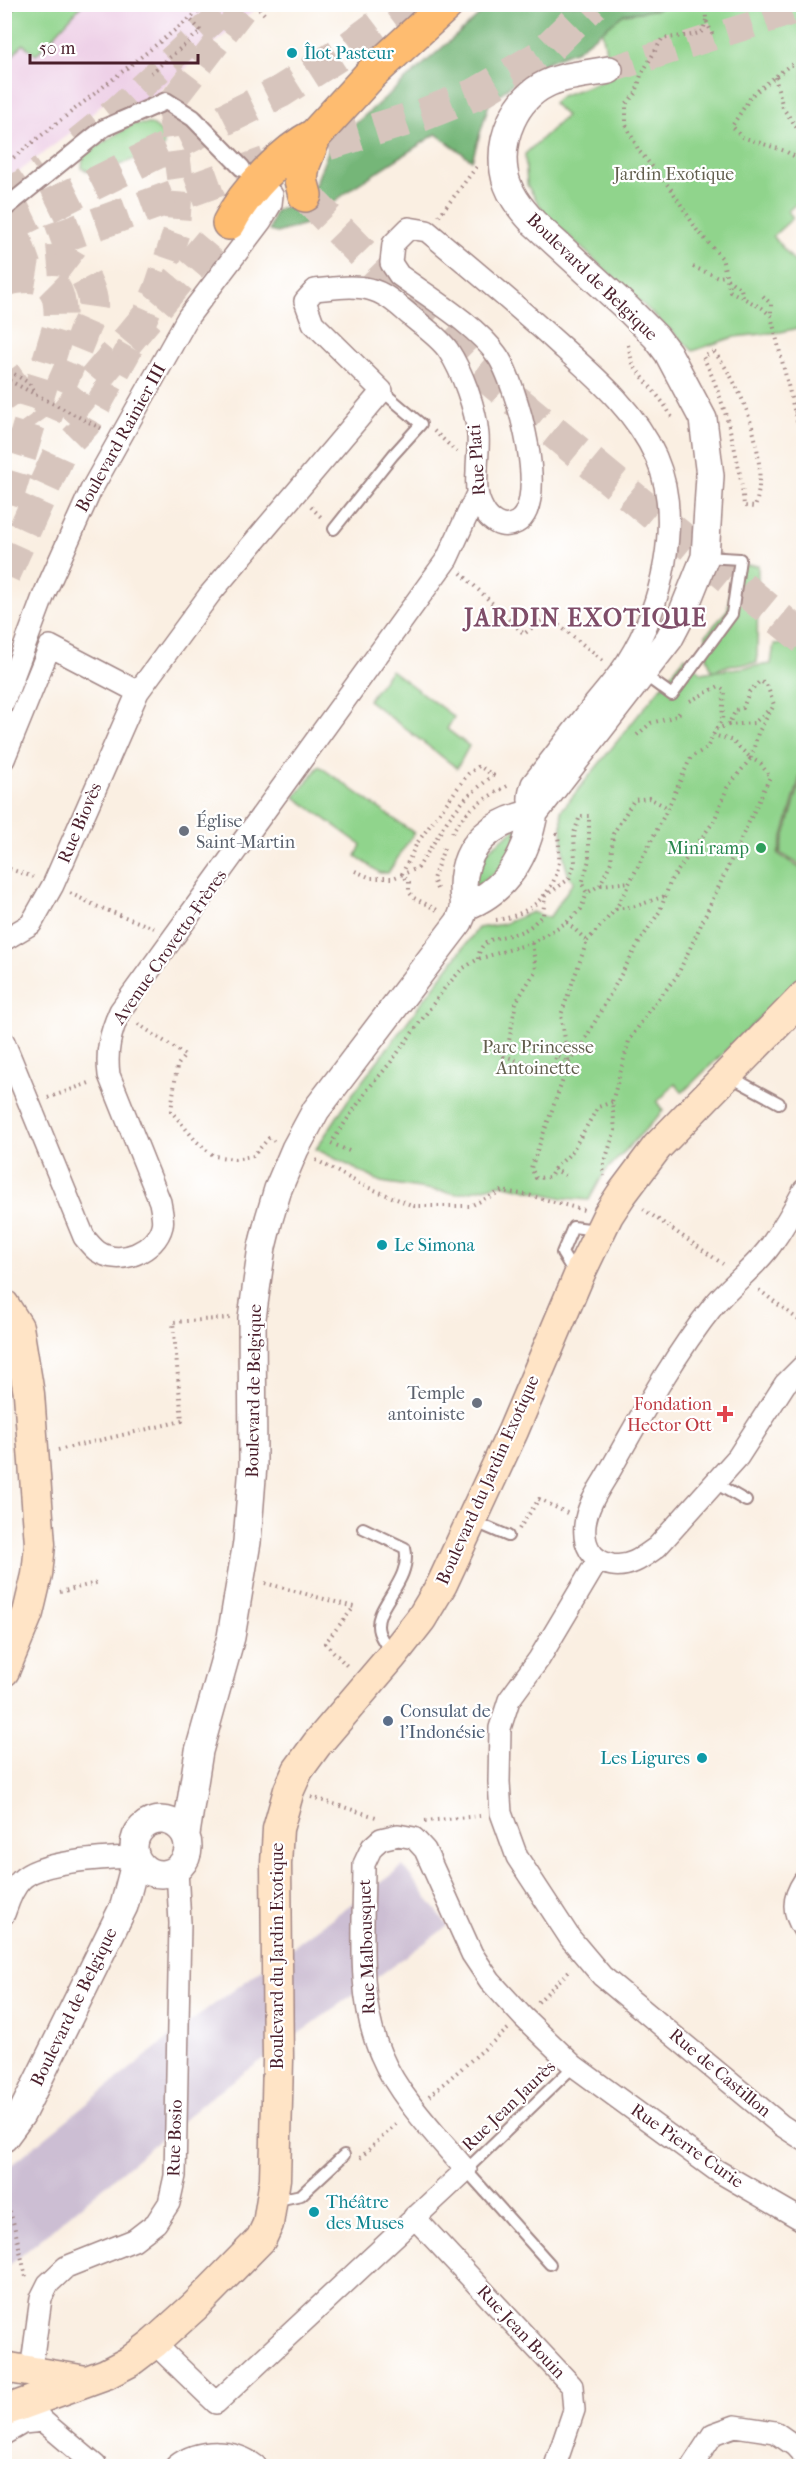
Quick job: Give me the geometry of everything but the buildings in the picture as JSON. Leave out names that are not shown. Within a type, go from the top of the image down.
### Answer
[{"type":"main road","points":[[315,135],[303,165],[302,180],[292,196],[223,228],[239,203],[289,151],[315,135],[371,74],[447,4]]},
{"type":"main road","points":[[350,98],[394,70],[467,4]]},
{"type":"main road","name":"Boulevard du Jardin Exotique","points":[[16,2418],[86,2381],[129,2362],[154,2343],[219,2283],[261,2239],[268,2224],[273,2201],[278,2060],[276,1864],[278,1829],[289,1790],[298,1770],[317,1744],[421,1619],[442,1584],[475,1516],[600,1230],[621,1195],[657,1147],[804,996]]},
{"type":"main road","points":[[4,1305],[18,1327],[29,1394],[40,1544],[37,1575],[28,1612],[4,1671]]},
{"type":"main road","points":[[16,2418],[13,2371],[86,2381]]},
{"type":"street","name":"Boulevard de Belgique","points":[[466,906],[482,900],[499,887],[512,871],[523,853],[534,813],[631,673],[669,639],[693,592],[705,557],[710,476],[707,440],[703,419],[688,387],[656,337],[534,223],[519,206],[504,171],[505,144],[510,121],[527,98],[544,84],[609,70]]},
{"type":"street","points":[[4,210],[104,128],[166,101],[193,118],[242,168]]},
{"type":"street","name":"Boulevard Rainier III","points":[[4,702],[43,597],[79,513],[119,439],[188,318],[267,212],[292,196]]},
{"type":"street","name":"Rue Plati","points":[[382,391],[313,323],[305,302],[315,290],[370,289],[393,300],[447,348],[470,398],[478,434],[476,496],[488,516],[496,523],[505,526],[514,525],[524,516],[530,505],[532,483],[525,436],[509,376],[498,355],[481,336],[399,275],[391,262],[393,244],[409,228],[428,231]]},
{"type":"street","points":[[428,231],[588,370],[630,413],[656,457],[666,493],[667,537],[663,574],[653,612],[627,662],[631,673]]},
{"type":"street","points":[[4,759],[50,646],[138,692],[210,594],[382,391]]},
{"type":"street","name":"Avenue Crovetto-Frères","points":[[4,1042],[32,1104],[84,1237],[99,1252],[115,1256],[131,1256],[143,1251],[156,1241],[162,1224],[160,1202],[109,1075],[107,1056],[113,1026],[120,1011],[447,559],[476,496]]},
{"type":"street","name":"Rue Biovès","points":[[4,940],[31,924],[53,885],[138,692]]},
{"type":"street","name":"Boulevard de Belgique","points":[[186,1834],[199,1751],[231,1637],[249,1526],[253,1465],[252,1318],[262,1247],[278,1189],[304,1130],[316,1110],[452,934],[466,906],[463,887],[466,867],[480,841],[492,829],[511,818],[534,813]]},
{"type":"street","points":[[804,1191],[770,1247],[717,1302],[696,1329],[590,1505],[585,1523],[585,1543],[590,1553],[598,1560],[610,1565],[624,1566],[641,1559],[657,1547],[738,1457],[786,1384],[804,1365]]},
{"type":"street","name":"Rue de Castillon","points":[[598,1560],[539,1659],[509,1700],[500,1728],[501,1813],[517,1857],[570,1938],[602,1976],[781,2126],[804,2140]]},
{"type":"street","name":"Boulevard de Belgique","points":[[159,1820],[199,1751]]},
{"type":"street","points":[[4,1914],[21,1880],[44,1869],[100,1858],[150,1865],[188,1854],[186,1834],[179,1826],[170,1821],[159,1820],[143,1826],[138,1832],[134,1840],[150,1865]]},
{"type":"street","name":"Rue Malbousquet","points":[[466,2170],[414,2109],[381,2056],[369,2018],[364,1975],[364,1864],[372,1847],[381,1839],[399,1835],[414,1838],[425,1850],[472,1954],[490,1981],[523,2017],[574,2066]]},
{"type":"street","name":"Boulevard de Belgique","points":[[4,2138],[21,2115],[124,1906],[150,1865]]},
{"type":"street","name":"Rue Bosio","points":[[13,2371],[48,2284],[66,2267],[134,2240],[156,2223],[169,2203],[175,2176],[180,1923],[150,1865]]},
{"type":"street","points":[[804,1881],[794,1900],[796,1918],[804,1930]]},
{"type":"street","name":"Rue Pierre Curie","points":[[574,2066],[716,2170],[804,2222]]},
{"type":"street","points":[[154,2343],[216,2403],[466,2170]]},
{"type":"street","name":"Rue Jean Bouin","points":[[414,2217],[572,2386],[574,2410],[555,2466]]},
{"type":"street","points":[[16,2418],[96,2466]]},
{"type":"street","points":[[692,2466],[713,2434],[735,2426],[775,2432],[804,2456]]},
{"type":"street","points":[[176,2466],[202,2456],[227,2452],[242,2457],[256,2466]]},
{"type":"lane","points":[[334,529],[421,424],[382,391]]},
{"type":"lane","points":[[631,673],[672,695],[732,614],[740,559],[705,557]]},
{"type":"lane","points":[[726,1075],[778,1103]]},
{"type":"lane","points":[[715,1483],[746,1501]]},
{"type":"lane","points":[[475,1516],[508,1536]]},
{"type":"lane","points":[[363,1528],[405,1548],[408,1559],[404,1574],[378,1618],[378,1631],[392,1656]]},
{"type":"lane","name":"Rue Jean Jaurès","points":[[466,2170],[574,2066]]},
{"type":"lane","points":[[273,2201],[301,2195],[344,2155]]},
{"type":"lane","points":[[466,2170],[550,2264]]},
{"type":"path","points":[[4,18],[17,4]]},
{"type":"path","points":[[12,173],[4,166],[208,4]]},
{"type":"path","points":[[255,4],[266,16]]},
{"type":"path","points":[[705,4],[706,22],[714,38]]},
{"type":"path","points":[[804,16],[798,17],[800,23],[804,24]]},
{"type":"path","points":[[151,74],[201,31],[190,19]]},
{"type":"path","points":[[697,27],[706,22]]},
{"type":"path","points":[[706,22],[700,33],[662,39],[641,75],[636,93],[626,104],[626,125],[639,151],[671,189],[697,230],[722,258],[730,291],[766,310],[771,316]]},
{"type":"path","points":[[804,64],[790,65],[752,95],[732,126],[742,137],[785,152],[804,162]]},
{"type":"path","points":[[775,77],[783,108],[798,128],[804,128]]},
{"type":"path","points":[[428,231],[480,163]]},
{"type":"path","points":[[693,267],[718,277],[727,278],[741,289],[743,298]]},
{"type":"path","points":[[763,296],[771,304],[771,316],[804,450]]},
{"type":"path","points":[[721,406],[715,378],[703,357],[714,352],[729,370],[741,396],[758,453],[760,480],[755,507],[744,506],[742,482],[733,444]]},
{"type":"path","points":[[4,368],[29,383],[35,393]]},
{"type":"path","points":[[4,378],[119,439]]},
{"type":"path","points":[[794,413],[804,411]]},
{"type":"path","points":[[438,434],[456,451]]},
{"type":"path","points":[[292,499],[334,529]]},
{"type":"path","points":[[464,575],[524,634],[547,616],[631,673]]},
{"type":"path","points":[[4,598],[7,599],[4,605]]},
{"type":"path","points":[[612,1102],[598,1107],[571,1153],[554,1169],[550,1177],[536,1178],[531,1168],[570,1063],[638,944],[660,911],[671,880],[714,821],[727,788],[751,758],[758,733],[774,705],[770,690],[760,681],[749,692],[742,708],[736,710],[728,725]]},
{"type":"path","points":[[570,1063],[561,1015],[587,941],[616,909],[668,808],[691,757],[707,748],[722,719],[724,690],[719,686],[687,703],[677,716],[651,723],[637,735]]},
{"type":"path","points":[[716,729],[728,725],[754,723],[774,705]]},
{"type":"path","points":[[604,1173],[603,1167],[615,1130],[612,1102],[629,1041],[648,1011],[677,976],[770,777],[761,764],[731,740],[713,735]]},
{"type":"path","points":[[355,871],[372,878],[393,878],[418,868],[449,818],[466,798],[493,775],[479,766],[468,774],[417,843],[402,874]]},
{"type":"path","points":[[600,885],[611,862],[614,834],[634,800],[649,798],[668,808]]},
{"type":"path","points":[[493,921],[511,918],[569,879],[575,863],[573,833],[580,816],[589,816],[590,860],[582,884],[587,892]]},
{"type":"path","points":[[478,959],[479,949],[483,942],[527,929],[543,915],[545,896],[554,883],[560,865],[559,838],[554,830]]},
{"type":"path","points":[[4,867],[53,885],[96,906],[138,920],[174,937]]},
{"type":"path","points":[[402,874],[409,882],[409,892],[414,898]]},
{"type":"path","points":[[349,1151],[331,1143],[444,989],[462,969],[478,959],[531,943],[567,922],[581,909],[587,892],[600,885],[630,882]]},
{"type":"path","points":[[616,909],[636,906],[665,895]]},
{"type":"path","points":[[567,922],[587,941]]},
{"type":"path","points":[[531,943],[536,970],[516,1002],[504,1056],[543,1069],[551,1069],[556,1056],[570,1063]]},
{"type":"path","points":[[139,1017],[136,1022],[185,1055],[177,1066],[171,1111],[180,1123],[214,1156],[234,1160],[253,1156]]},
{"type":"path","points":[[32,1104],[109,1075]]},
{"type":"path","points":[[311,1158],[362,1185],[414,1206],[470,1206],[502,1191],[528,1195],[561,1205]]},
{"type":"path","points":[[554,1169],[568,1177]]},
{"type":"path","points":[[638,1205],[729,1268]]},
{"type":"path","points":[[753,1285],[804,1324]]},
{"type":"path","points":[[54,1451],[182,1421],[173,1322],[242,1317]]},
{"type":"path","points":[[475,1516],[519,1529],[539,1498],[566,1512]]},
{"type":"path","points":[[241,1577],[354,1607],[325,1643],[365,1685]]},
{"type":"path","points":[[379,2140],[387,2133]]},
{"type":"path","points":[[4,2194],[25,2267]]},
{"type":"shaded area","points":[[5,5],[260,5],[133,113],[112,94],[82,124],[5,182]]},
{"type":"shaded area","points":[[403,1866],[448,1926],[208,2099],[5,2269],[5,2170],[167,2039]]},
{"type":"green space","points":[[5,4],[82,5],[36,55],[23,44],[5,64]]},
{"type":"green space","points":[[491,5],[660,5],[659,9],[624,14],[577,50],[523,74],[489,104],[472,160],[436,134],[355,186],[305,224],[277,233],[269,231],[275,211],[296,203],[316,183],[330,146]]},
{"type":"green space","name":"Jardin Exotique","points":[[660,5],[803,5],[803,198],[788,211],[793,218],[773,236],[803,272],[803,327],[734,337],[693,351],[545,214],[527,185],[525,154],[566,116],[553,103],[561,96],[611,78],[602,31],[624,14],[658,9]]},
{"type":"green space","points":[[133,124],[151,124],[163,133],[164,147],[95,175],[82,168],[83,155]]},
{"type":"green space","points":[[732,565],[758,565],[757,663],[730,665],[712,671],[707,657],[706,635],[728,609]]},
{"type":"green space","name":"Parc Princesse Antoinette","points":[[802,642],[803,766],[778,854],[803,870],[803,976],[683,1092],[675,1084],[657,1102],[663,1111],[604,1173],[589,1200],[563,1198],[501,1184],[458,1194],[381,1182],[316,1149],[348,1100],[478,928],[503,924],[532,912],[549,918],[574,881],[567,870],[565,860],[561,811],[685,657],[702,673],[771,664],[774,644]]},
{"type":"green space","points":[[391,670],[454,717],[447,729],[469,746],[457,768],[368,700]]},
{"type":"green space","points":[[319,766],[414,833],[388,873],[380,873],[356,856],[361,845],[295,797]]},
{"type":"green space","points":[[803,773],[804,867],[780,853]]},
{"type":"green space","points":[[519,826],[508,863],[478,885],[476,884],[474,879],[486,852]]},
{"type":"tunnel","points":[[77,141],[117,109],[231,4]]},
{"type":"tunnel","points":[[73,439],[87,425],[136,337],[157,289],[176,233],[180,180],[172,120],[176,96],[247,4]]},
{"type":"tunnel","points":[[4,228],[280,92],[343,52],[407,4]]},
{"type":"tunnel","points":[[4,257],[275,160],[422,115],[476,94],[539,57],[593,4]]},
{"type":"tunnel","points":[[609,70],[804,8]]},
{"type":"tunnel","points":[[4,196],[42,169]]},
{"type":"tunnel","points":[[305,195],[469,362],[804,639]]},
{"type":"tunnel","points":[[63,417],[218,233]]},
{"type":"tunnel","points":[[4,272],[39,261],[63,261],[82,272],[91,293],[93,304],[91,315],[47,417]]},
{"type":"tunnel","points":[[4,280],[19,277],[41,278],[54,288],[60,309],[60,323],[4,508]]},
{"type":"tunnel","points":[[4,374],[39,423]]},
{"type":"tunnel","points":[[4,575],[59,454]]},
{"type":"place","name":"Îlot Pasteur","points":[[292,53]]},
{"type":"place","name":"Église Saint-Martin","points":[[184,831]]},
{"type":"place","name":"Mini ramp","points":[[761,848]]},
{"type":"place","name":"Le Simona","points":[[382,1245]]},
{"type":"place","name":"Temple antoiniste","points":[[477,1403]]},
{"type":"place","name":"Fondation Hector Ott","points":[[725,1414]]},
{"type":"place","name":"Consulat de l'Indonésie","points":[[388,1721]]},
{"type":"place","name":"Les Ligures","points":[[702,1758]]},
{"type":"place","name":"Théâtre des Muses","points":[[314,2212]]},
{"type":"district","name":"JARDIN EXOTIQUE","points":[[586,618]]}]
